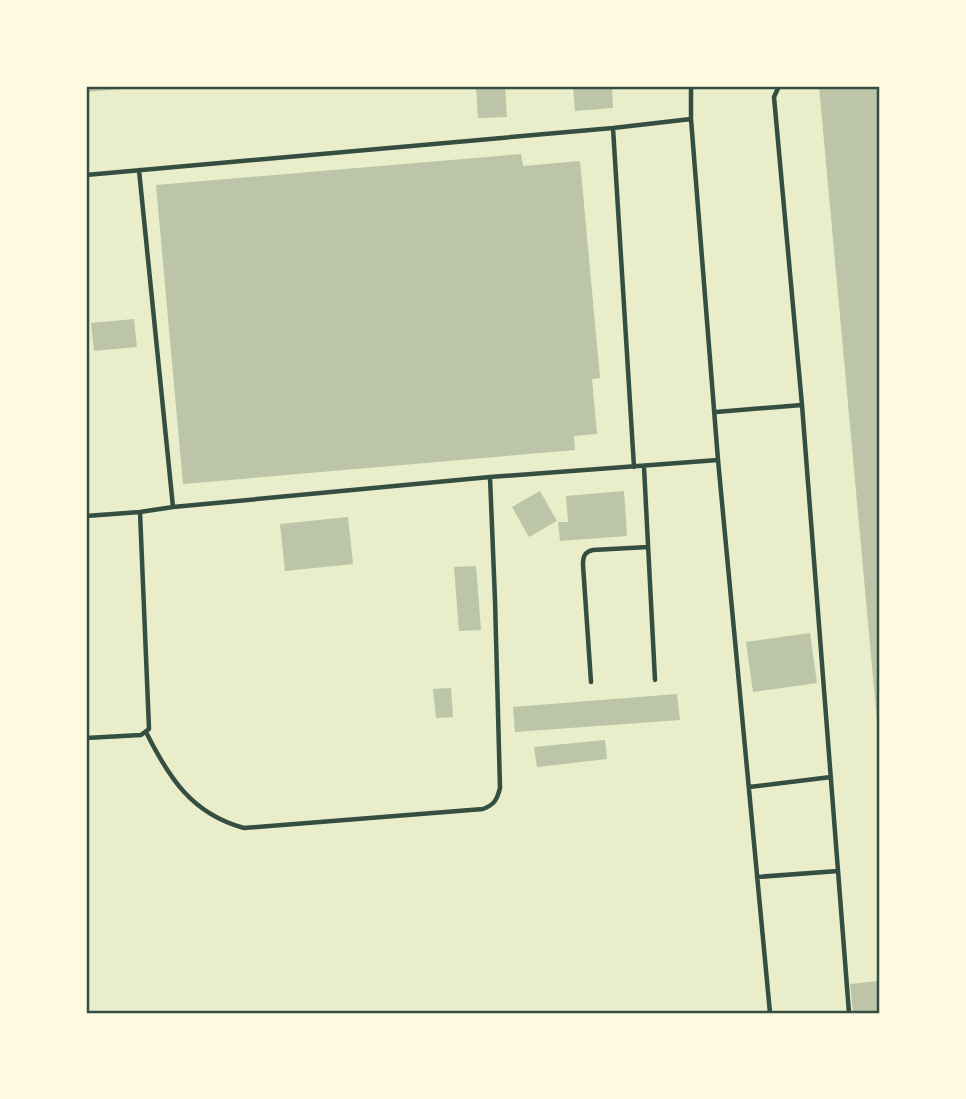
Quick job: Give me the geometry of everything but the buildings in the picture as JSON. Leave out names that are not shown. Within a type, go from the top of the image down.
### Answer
[{"type":"lane","points":[[691,86],[691,119],[718,460],[769,1013]]},
{"type":"lane","points":[[779,86],[774,97],[802,405],[849,1013]]},
{"type":"lane","points":[[86,175],[691,119]]},
{"type":"lane","points":[[613,128],[634,467]]},
{"type":"lane","points":[[139,170],[173,507]]},
{"type":"lane","points":[[716,412],[802,405]]},
{"type":"lane","points":[[86,516],[490,477],[718,460]]},
{"type":"lane","points":[[644,467],[655,680]]},
{"type":"lane","points":[[146,732],[171,777],[182,790],[213,816],[244,828],[484,809],[493,805],[500,788],[490,477]]},
{"type":"lane","points":[[86,738],[141,735],[149,729],[141,512]]},
{"type":"lane","points":[[591,682],[583,556],[593,550],[648,547]]},
{"type":"lane","points":[[749,787],[831,777]]},
{"type":"lane","points":[[757,877],[838,871]]}]
